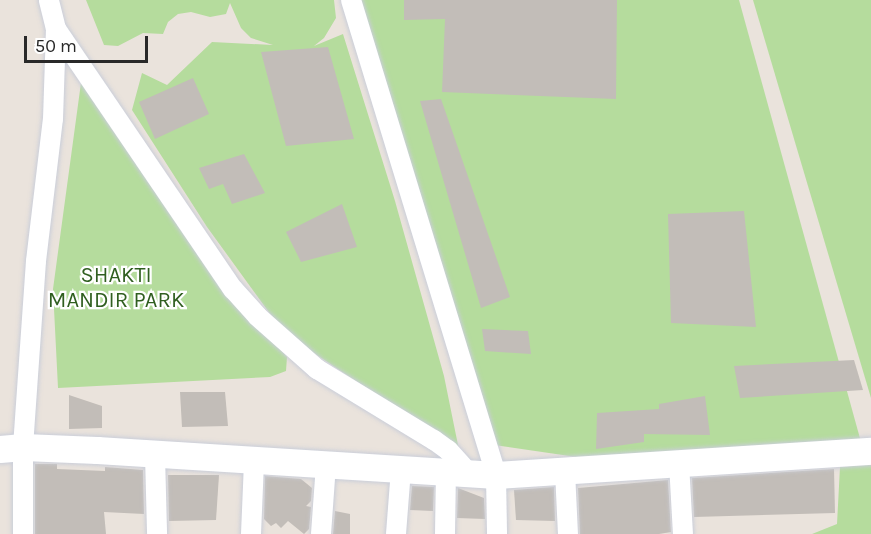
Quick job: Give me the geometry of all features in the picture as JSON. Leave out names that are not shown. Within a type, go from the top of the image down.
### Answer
[{"type":"street","points":[[23,534],[11,448],[53,119],[56,29],[49,0]]},
{"type":"street","points":[[351,0],[496,475],[497,534]]},
{"type":"street","points":[[56,29],[233,290],[257,316],[317,369],[448,450],[457,473],[445,534]]},
{"type":"street","points":[[11,448],[496,475],[871,451]]},
{"type":"street","points":[[155,455],[157,534]]},
{"type":"street","points":[[251,534],[254,461]]},
{"type":"street","points":[[679,464],[683,534]]},
{"type":"street","points":[[321,534],[326,465]]},
{"type":"street","points":[[396,534],[401,470]]},
{"type":"street","points":[[565,471],[568,534]]},
{"type":"green space","points":[[86,0],[334,0],[336,18],[324,38],[314,46],[343,34],[395,201],[444,376],[459,450],[284,333],[207,227],[132,110],[142,73],[167,85],[212,42],[273,45],[251,38],[241,28],[230,3],[226,14],[210,17],[191,12],[178,14],[168,22],[163,34],[143,33],[118,46],[104,45]]},
{"type":"green space","points":[[352,0],[739,0],[861,442],[590,459],[480,443]]},
{"type":"green space","points":[[753,0],[871,0],[871,398],[797,149]]},
{"type":"green space","name":"SHAKTI MANDIR PARK","points":[[83,68],[269,336],[287,357],[286,371],[270,377],[58,388],[53,289]]},
{"type":"green space","points":[[871,464],[871,534],[812,534],[837,524],[840,467]]},
{"type":"building","points":[[404,0],[617,0],[616,99],[442,92],[445,19],[404,20]]},
{"type":"building","points":[[328,47],[354,139],[286,146],[261,52]]},
{"type":"building","points":[[193,78],[209,114],[155,139],[139,102]]},
{"type":"building","points":[[441,99],[510,297],[481,308],[420,101]]},
{"type":"building","points":[[244,154],[265,193],[232,204],[223,184],[209,189],[199,168]]},
{"type":"building","points":[[342,204],[357,247],[301,262],[286,232]]},
{"type":"building","points":[[744,211],[756,327],[671,323],[668,214]]},
{"type":"building","points":[[482,329],[528,331],[531,354],[485,351]]},
{"type":"building","points":[[854,360],[863,390],[740,398],[734,366]]},
{"type":"building","points":[[180,392],[225,392],[228,426],[182,427]]},
{"type":"building","points":[[69,395],[102,406],[102,428],[69,429]]},
{"type":"building","points":[[705,396],[710,435],[644,434],[644,442],[596,449],[597,413],[659,409],[659,404]]},
{"type":"building","points":[[35,464],[57,464],[57,469],[105,471],[105,467],[143,470],[144,514],[104,512],[106,534],[35,534]]},
{"type":"building","points":[[834,469],[835,513],[694,517],[692,478]]},
{"type":"building","points":[[168,475],[219,475],[216,520],[169,521]]},
{"type":"building","points":[[265,476],[301,479],[312,488],[311,501],[306,506],[311,507],[309,529],[304,534],[288,521],[281,528],[276,523],[271,526],[264,519]]},
{"type":"building","points":[[668,480],[671,532],[580,534],[578,488]]},
{"type":"building","points":[[412,486],[434,487],[433,511],[410,510]]},
{"type":"building","points":[[554,487],[555,521],[516,520],[514,490]]},
{"type":"building","points":[[458,488],[484,498],[485,519],[457,518]]},
{"type":"building","points":[[335,511],[350,514],[350,534],[333,534]]}]
